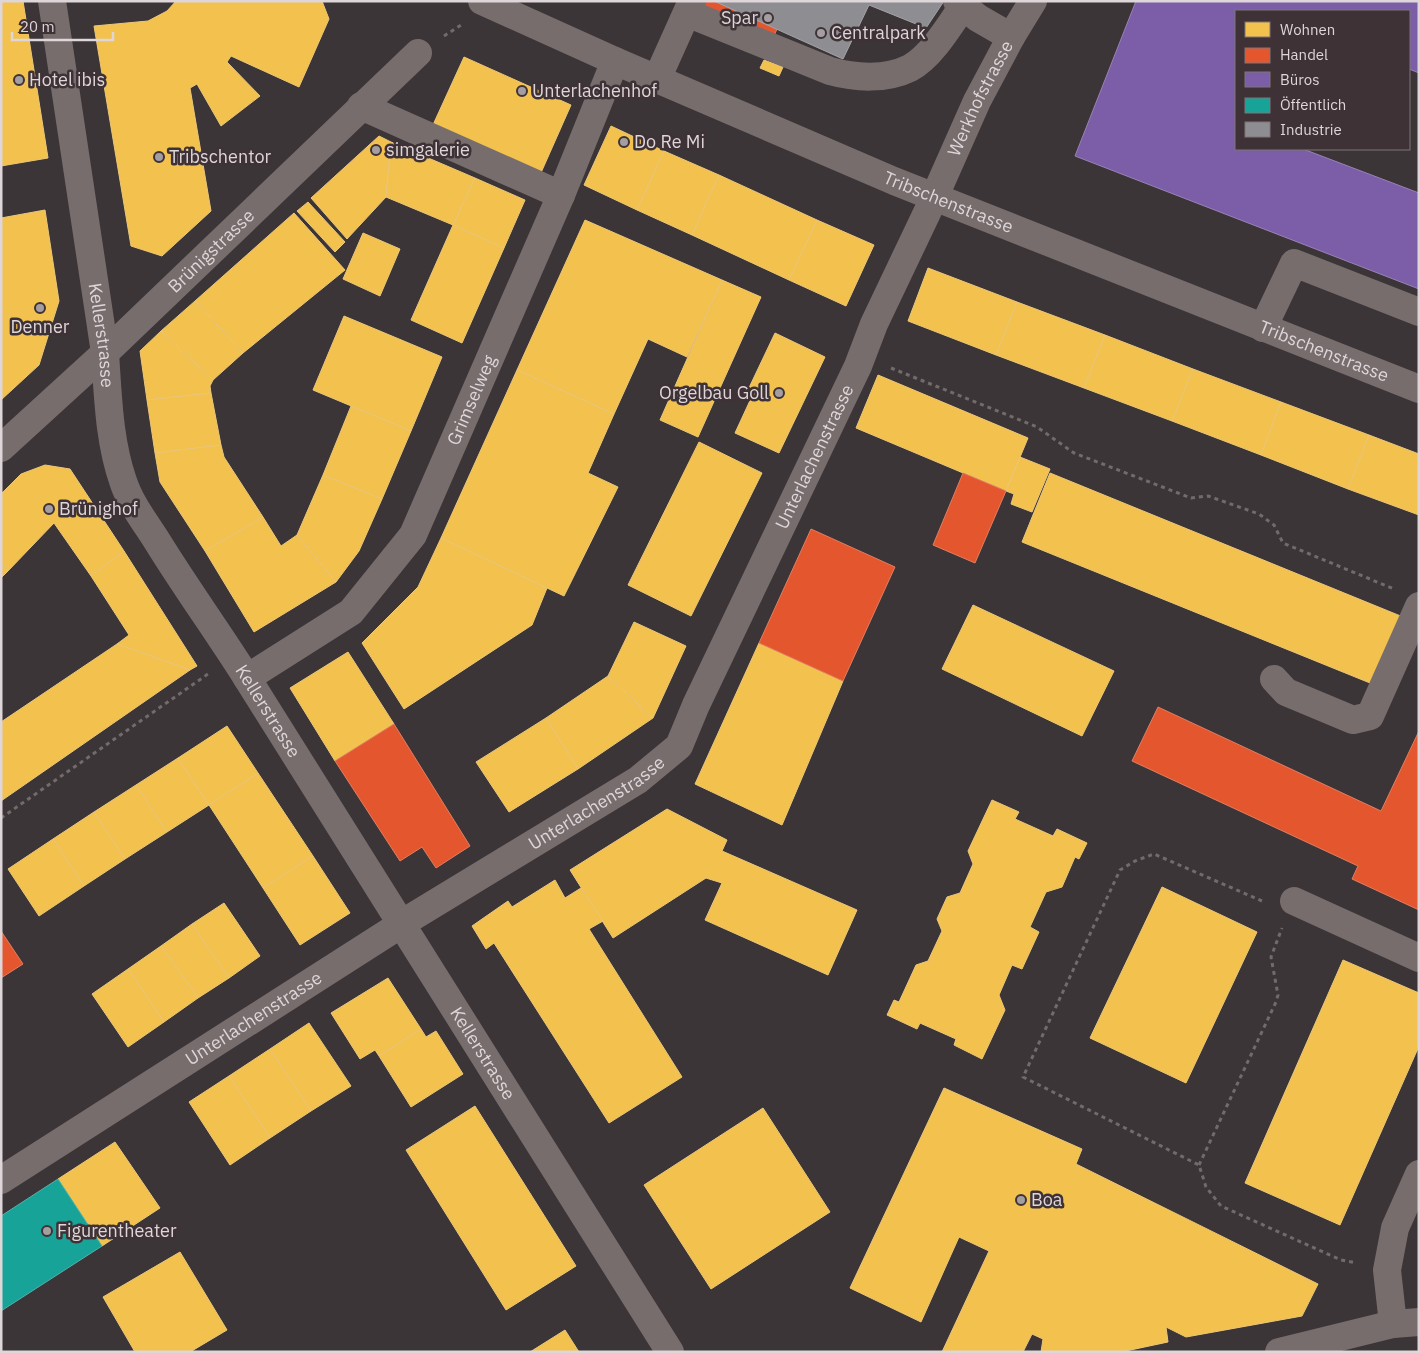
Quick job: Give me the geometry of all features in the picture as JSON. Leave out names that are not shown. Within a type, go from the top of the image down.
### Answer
[{"type":"street","name":"Kellerstrasse","points":[[52,1],[105,353],[108,402],[114,444],[123,483],[134,505],[189,592],[240,667],[670,1352]]},
{"type":"street","name":"Werkhofstrasse","points":[[934,198],[977,101],[1011,36],[1034,1]]},
{"type":"street","name":"Tribschenstrasse","points":[[487,3],[615,61],[934,198],[1419,389]]},
{"type":"street","points":[[657,79],[689,7],[830,71],[849,76],[873,76],[911,68],[927,54],[960,4],[978,18],[1011,36]]},
{"type":"street","name":"Brünigstrasse","points":[[1,448],[105,353],[418,53]]},
{"type":"street","name":"Grimselweg","points":[[240,667],[351,612],[413,536],[561,195],[615,61]]},
{"type":"street","points":[[361,106],[561,195]]},
{"type":"street","name":"Unterlachenstrasse","points":[[1,1180],[402,924],[638,780],[679,746],[700,696],[862,357],[874,324],[934,198]]},
{"type":"street","points":[[1263,328],[1294,263],[1419,312]]},
{"type":"street","points":[[1274,679],[1286,692],[1353,720],[1370,716],[1410,599]]},
{"type":"street","points":[[1283,909],[1419,958]]},
{"type":"street","points":[[1279,1352],[1406,1323],[1386,1270],[1395,1228],[1419,1174]]},
{"type":"path","points":[[418,53],[487,3]]},
{"type":"path","points":[[862,357],[1037,427],[1074,453],[1191,498],[1208,496],[1259,514],[1274,525],[1283,543],[1410,599]]},
{"type":"path","points":[[1,818],[240,667]]},
{"type":"path","points":[[1199,1165],[1023,1077],[1120,870],[1134,861],[1154,854],[1283,909],[1270,957],[1278,994],[1276,1002],[1199,1165],[1206,1187],[1221,1206],[1341,1260],[1386,1270]]},
{"type":"building: Wohnen","name":"Hotel ibis","points":[[1,1],[23,1],[48,158],[1,166]]},
{"type":"building: Wohnen","name":"Tribschentor","points":[[176,1],[322,1],[329,19],[299,87],[231,56],[227,62],[260,96],[221,126],[197,84],[190,88],[211,211],[162,256],[131,246],[94,26],[148,21],[167,11]]},
{"type":"building: Wohnen","points":[[464,57],[571,105],[540,175],[432,127]]},
{"type":"building: Wohnen","points":[[764,60],[783,67],[779,76],[760,68]]},
{"type":"building: Wohnen","points":[[611,126],[664,151],[637,210],[584,185]]},
{"type":"building: Wohnen","points":[[379,136],[391,142],[386,197],[347,239],[311,198]]},
{"type":"building: Wohnen","points":[[391,142],[475,178],[453,225],[386,197]]},
{"type":"building: Wohnen","points":[[664,151],[719,175],[692,235],[637,210]]},
{"type":"building: Wohnen","points":[[719,175],[817,220],[789,280],[692,235]]},
{"type":"building: Wohnen","points":[[475,178],[525,200],[504,248],[453,225]]},
{"type":"building: Wohnen","points":[[308,202],[345,242],[335,252],[297,211]]},
{"type":"building: Wohnen","points":[[45,210],[59,301],[39,365],[1,400],[1,218]]},
{"type":"building: Wohnen","points":[[294,213],[345,270],[243,353],[195,301]]},
{"type":"building: Wohnen","points":[[585,220],[722,280],[687,357],[648,339],[614,414],[517,370]]},
{"type":"building: Wohnen","points":[[817,220],[874,245],[846,306],[789,280]]},
{"type":"building: Wohnen","points":[[453,225],[504,248],[462,343],[411,320]]},
{"type":"building: Wohnen","points":[[363,233],[400,249],[380,296],[343,279]]},
{"type":"building: Wohnen","points":[[928,268],[1017,302],[996,355],[908,321]]},
{"type":"building: Wohnen","points":[[722,280],[761,297],[698,437],[660,420]]},
{"type":"building: Wohnen","points":[[195,301],[243,353],[213,380],[161,331]]},
{"type":"building: Wohnen","points":[[1017,302],[1105,335],[1084,388],[996,355]]},
{"type":"building: Wohnen","points":[[344,316],[442,357],[411,431],[313,390]]},
{"type":"building: Wohnen","points":[[161,331],[213,380],[210,386],[211,393],[147,400],[140,351]]},
{"type":"building: Wohnen","name":"Orgelbau Goll","points":[[775,333],[825,357],[779,453],[735,433],[753,394],[747,392]]},
{"type":"building: Wohnen","points":[[1105,335],[1193,369],[1172,421],[1084,388]]},
{"type":"building: Wohnen","points":[[1193,369],[1281,402],[1261,455],[1172,421]]},
{"type":"building: Wohnen","points":[[517,370],[614,414],[588,473],[618,487],[564,596],[441,538]]},
{"type":"building: Wohnen","points":[[878,375],[1028,438],[1006,491],[856,428]]},
{"type":"building: Wohnen","points":[[211,393],[221,445],[155,453],[147,400]]},
{"type":"building: Wohnen","points":[[1281,402],[1369,435],[1348,489],[1261,455]]},
{"type":"building: Wohnen","points":[[351,406],[411,431],[382,499],[323,475]]},
{"type":"building: Wohnen","points":[[1369,435],[1419,454],[1419,515],[1348,489]]},
{"type":"building: Wohnen","points":[[699,442],[762,473],[691,616],[628,585]]},
{"type":"building: Wohnen","points":[[221,445],[224,457],[263,517],[205,551],[160,482],[155,453]]},
{"type":"building: Wohnen","points":[[1020,457],[1050,469],[1032,512],[1011,504],[1014,494],[1006,491]]},
{"type":"building: Wohnen","name":"Brünighof","points":[[45,465],[70,469],[124,551],[91,576],[54,523],[8,571],[1,563],[1,494],[21,474]]},
{"type":"building: Wohnen","points":[[1050,473],[1403,617],[1375,685],[1022,542]]},
{"type":"building: Wohnen","points":[[323,475],[382,499],[359,551],[336,582],[297,535]]},
{"type":"building: Wohnen","points":[[263,517],[281,546],[297,535],[336,582],[254,632],[205,551]]},
{"type":"building: Wohnen","points":[[441,538],[547,588],[532,625],[404,709],[362,643],[418,587]]},
{"type":"building: Wohnen","points":[[124,551],[197,666],[190,670],[117,644],[129,635],[91,576]]},
{"type":"building: Wohnen","points":[[1,563],[8,571],[1,578]]},
{"type":"building: Wohnen","points":[[973,605],[1114,671],[1082,736],[942,669]]},
{"type":"building: Wohnen","points":[[634,622],[686,646],[653,718],[608,676]]},
{"type":"building: Wohnen","points":[[759,643],[843,681],[782,825],[695,784]]},
{"type":"building: Wohnen","points":[[117,644],[190,670],[1,801],[1,722]]},
{"type":"building: Wohnen","points":[[348,652],[394,724],[335,761],[290,688]]},
{"type":"building: Wohnen","points":[[608,676],[653,718],[578,769],[546,718]]},
{"type":"building: Wohnen","points":[[546,718],[578,769],[509,812],[476,762]]},
{"type":"building: Wohnen","points":[[227,726],[258,773],[209,805],[178,758]]},
{"type":"building: Wohnen","points":[[178,758],[209,805],[167,832],[136,785]]},
{"type":"building: Wohnen","points":[[258,773],[313,856],[263,888],[209,805]]},
{"type":"building: Wohnen","points":[[136,785],[167,832],[125,859],[94,812]]},
{"type":"building: Wohnen","points":[[992,800],[1019,812],[1015,819],[1053,836],[1057,829],[1087,843],[1079,859],[1075,857],[1062,887],[1046,892],[1030,927],[1039,932],[1022,969],[1012,965],[999,995],[1005,1010],[982,1059],[954,1045],[956,1039],[920,1023],[917,1029],[887,1015],[894,1000],[899,1002],[916,965],[928,961],[942,931],[937,919],[947,897],[960,893],[973,864],[968,851]]},
{"type":"building: Wohnen","points":[[667,809],[727,840],[722,851],[857,910],[828,975],[705,920],[722,883],[706,878],[613,938],[570,870]]},
{"type":"building: Wohnen","points":[[94,812],[125,859],[84,886],[53,839]]},
{"type":"building: Wohnen","points":[[53,839],[84,886],[39,916],[8,869]]},
{"type":"building: Wohnen","points":[[313,856],[350,913],[300,945],[263,888]]},
{"type":"building: Wohnen","points":[[555,880],[565,898],[581,888],[603,921],[589,929],[682,1077],[609,1123],[494,943],[486,949],[472,926],[508,901],[512,907]]},
{"type":"building: Wohnen","points":[[1162,887],[1257,932],[1186,1083],[1090,1038]]},
{"type":"building: Wohnen","points":[[224,903],[260,956],[229,978],[192,924]]},
{"type":"building: Wohnen","points":[[192,924],[229,978],[198,998],[161,946]]},
{"type":"building: Wohnen","points":[[161,946],[198,998],[164,1022],[128,969]]},
{"type":"building: Wohnen","points":[[1343,960],[1419,993],[1419,1046],[1340,1225],[1245,1183]]},
{"type":"building: Wohnen","points":[[128,969],[164,1022],[128,1047],[92,994]]},
{"type":"building: Wohnen","points":[[388,978],[421,1029],[379,1056],[375,1050],[360,1059],[331,1013]]},
{"type":"building: Wohnen","points":[[309,1023],[351,1086],[311,1111],[270,1049]]},
{"type":"building: Wohnen","points":[[421,1029],[426,1037],[436,1031],[463,1074],[411,1107],[379,1056]]},
{"type":"building: Wohnen","points":[[270,1049],[311,1111],[270,1138],[229,1076]]},
{"type":"building: Wohnen","points":[[229,1076],[270,1138],[230,1165],[189,1102]]},
{"type":"building: Wohnen","name":"Boa","points":[[944,1088],[1082,1149],[1076,1164],[1318,1284],[1302,1316],[1186,1337],[1166,1327],[1168,1342],[1121,1352],[1041,1352],[1043,1339],[1032,1334],[1023,1352],[942,1352],[989,1251],[959,1237],[921,1322],[850,1288]]},
{"type":"building: Wohnen","points":[[475,1106],[576,1266],[506,1310],[406,1150]]},
{"type":"building: Wohnen","points":[[763,1108],[830,1212],[711,1289],[644,1185]]},
{"type":"building: Wohnen","points":[[115,1142],[160,1208],[102,1246],[58,1179]]},
{"type":"building: Wohnen","points":[[180,1252],[227,1330],[190,1352],[135,1352],[103,1297]]},
{"type":"building: Wohnen","points":[[565,1330],[579,1352],[530,1352]]},
{"type":"building: Handel","points":[[703,1],[714,1],[777,29],[766,54],[694,22]]},
{"type":"building: Handel","points":[[963,473],[1006,491],[975,563],[933,545]]},
{"type":"building: Handel","points":[[811,529],[895,567],[843,681],[759,643]]},
{"type":"building: Handel","points":[[1158,707],[1381,811],[1419,731],[1419,910],[1352,879],[1358,866],[1132,761]]},
{"type":"building: Handel","points":[[394,724],[470,846],[436,868],[422,847],[400,861],[335,761]]},
{"type":"building: Handel","points":[[1,931],[23,964],[1,978]]},
{"type":"building: Büros","points":[[1136,1],[1419,1],[1419,73],[1410,69],[1410,10],[1235,10],[1235,150],[1306,150],[1419,193],[1419,289],[1075,156]]},
{"type":"building: Öffentlich","name":"Figurentheater","points":[[58,1179],[102,1246],[1,1311],[1,1216]]},
{"type":"building: Industrie","name":"Centralpark","points":[[714,1],[944,1],[926,28],[869,5],[843,59]]},
{"type":"place","name":"Spar","points":[[768,18]]},
{"type":"place","name":"Centralpark","points":[[821,33]]},
{"type":"place","name":"Hotel ibis","points":[[19,80]]},
{"type":"place","name":"Unterlachenhof","points":[[522,91]]},
{"type":"place","name":"Do Re Mi","points":[[624,142]]},
{"type":"place","name":"simgalerie","points":[[376,150]]},
{"type":"place","name":"Tribschentor","points":[[159,157]]},
{"type":"place","name":"Denner","points":[[40,308]]},
{"type":"place","name":"Orgelbau Goll","points":[[779,393]]},
{"type":"place","name":"Brünighof","points":[[49,509]]},
{"type":"place","name":"Boa","points":[[1021,1200]]},
{"type":"place","name":"Figurentheater","points":[[47,1231]]}]
